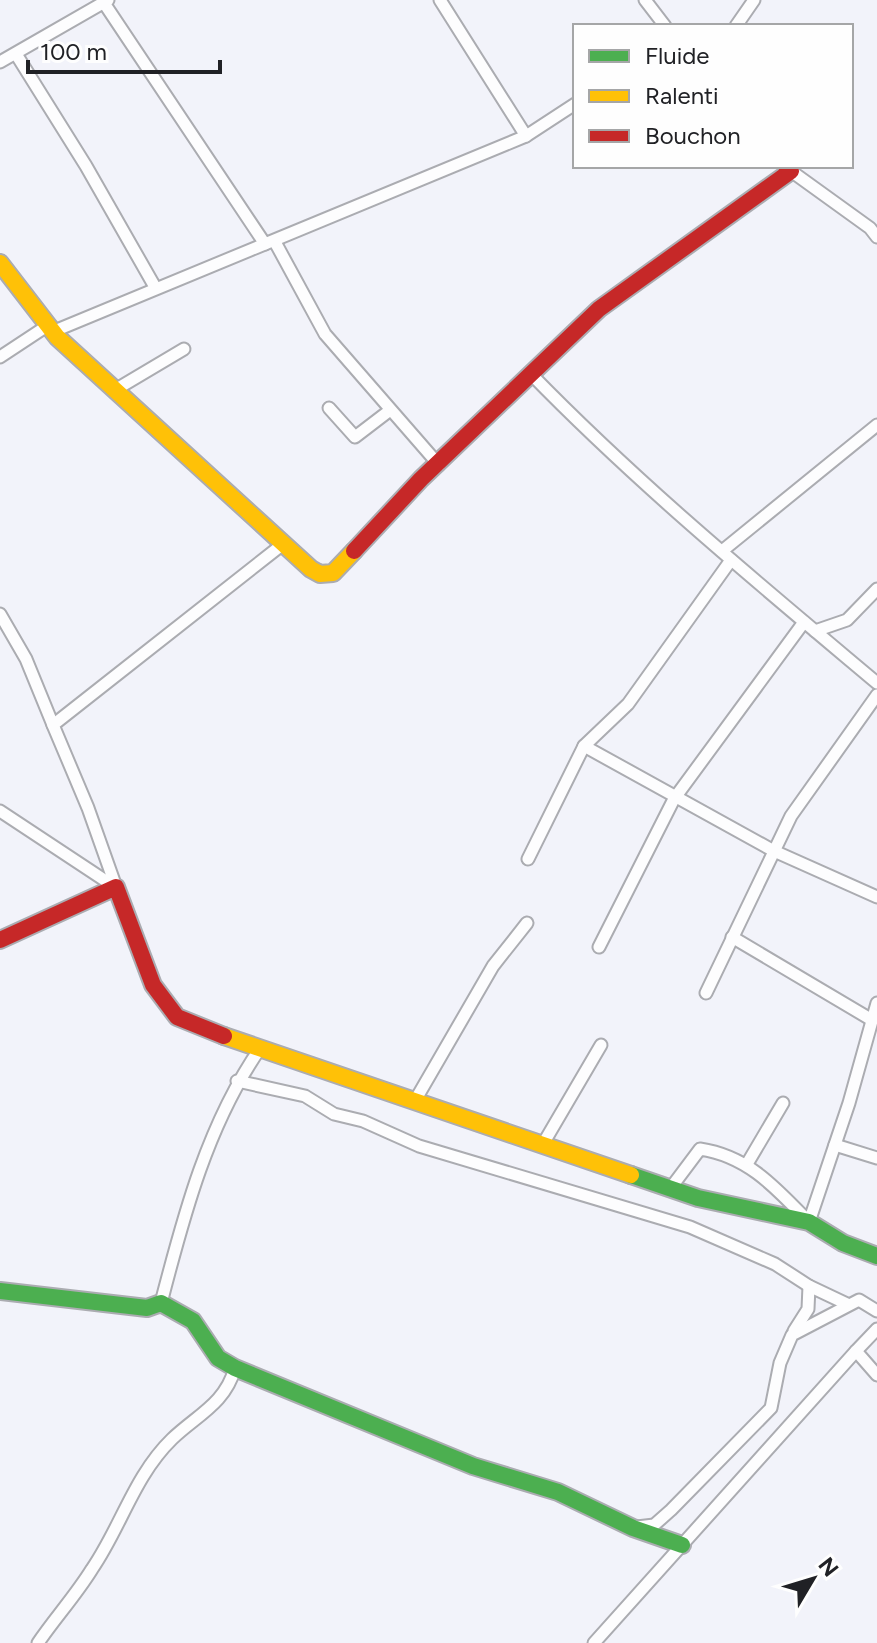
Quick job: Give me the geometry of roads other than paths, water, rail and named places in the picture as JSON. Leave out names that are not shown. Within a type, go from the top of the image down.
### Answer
[{"type":"street","points":[[440,0],[526,136]]},
{"type":"street","points":[[645,0],[663,24]]},
{"type":"street","points":[[737,24],[754,0]]},
{"type":"street","points":[[0,62],[106,1],[270,243],[325,334],[439,465]]},
{"type":"street","points":[[16,54],[86,166],[155,287]]},
{"type":"street","points":[[0,357],[50,329],[270,243],[526,136],[573,105]]},
{"type":"street","points":[[0,263],[50,329],[283,544],[320,574],[333,573],[530,373],[599,309],[788,168],[870,228],[877,237]]},
{"type":"street","points":[[115,390],[184,349]]},
{"type":"street","points":[[530,373],[604,450],[877,683]]},
{"type":"street","points":[[329,408],[355,437],[389,411]]},
{"type":"street","points":[[528,859],[584,746],[628,704],[727,555],[877,425]]},
{"type":"street","points":[[53,725],[283,544]]},
{"type":"street","points":[[815,631],[847,620],[877,589]]},
{"type":"street","points":[[0,614],[26,659],[88,808],[153,985],[177,1017],[204,1030],[416,1099],[670,1189],[809,1222]]},
{"type":"street","points":[[599,947],[674,799],[804,622]]},
{"type":"street","points":[[706,993],[791,816],[877,695]]},
{"type":"street","points":[[584,746],[674,799],[774,851],[877,897]]},
{"type":"street","points":[[0,811],[116,887]]},
{"type":"street","points":[[0,940],[116,887]]},
{"type":"street","points":[[416,1099],[493,966],[527,923]]},
{"type":"street","points":[[732,937],[872,1020]]},
{"type":"street","points":[[809,1222],[877,1003]]},
{"type":"street","points":[[543,1144],[601,1045]]},
{"type":"street","points":[[161,1303],[196,1177],[237,1081],[261,1047]]},
{"type":"street","points":[[863,1055],[877,1060]]},
{"type":"street","points":[[237,1081],[305,1096],[334,1114],[363,1121],[419,1146],[690,1227],[775,1264],[809,1286],[847,1304]]},
{"type":"street","points":[[747,1164],[783,1103]]},
{"type":"street","points":[[835,1145],[877,1158]]},
{"type":"street","points":[[670,1189],[700,1149],[747,1164],[809,1222],[843,1243],[877,1256]]},
{"type":"street","points":[[633,1528],[654,1525],[771,1408],[780,1363],[808,1309],[809,1286]]},
{"type":"street","points":[[0,1291],[147,1308],[161,1303],[193,1321],[218,1358],[235,1368],[327,1403],[473,1466],[558,1492],[633,1528],[682,1545]]},
{"type":"street","points":[[792,1335],[859,1300],[877,1311]]},
{"type":"street","points":[[594,1643],[877,1329]]},
{"type":"street","points":[[856,1351],[877,1375]]},
{"type":"street","points":[[38,1643],[93,1569],[130,1496],[154,1462],[172,1440],[216,1404],[231,1384],[235,1368]]}]
